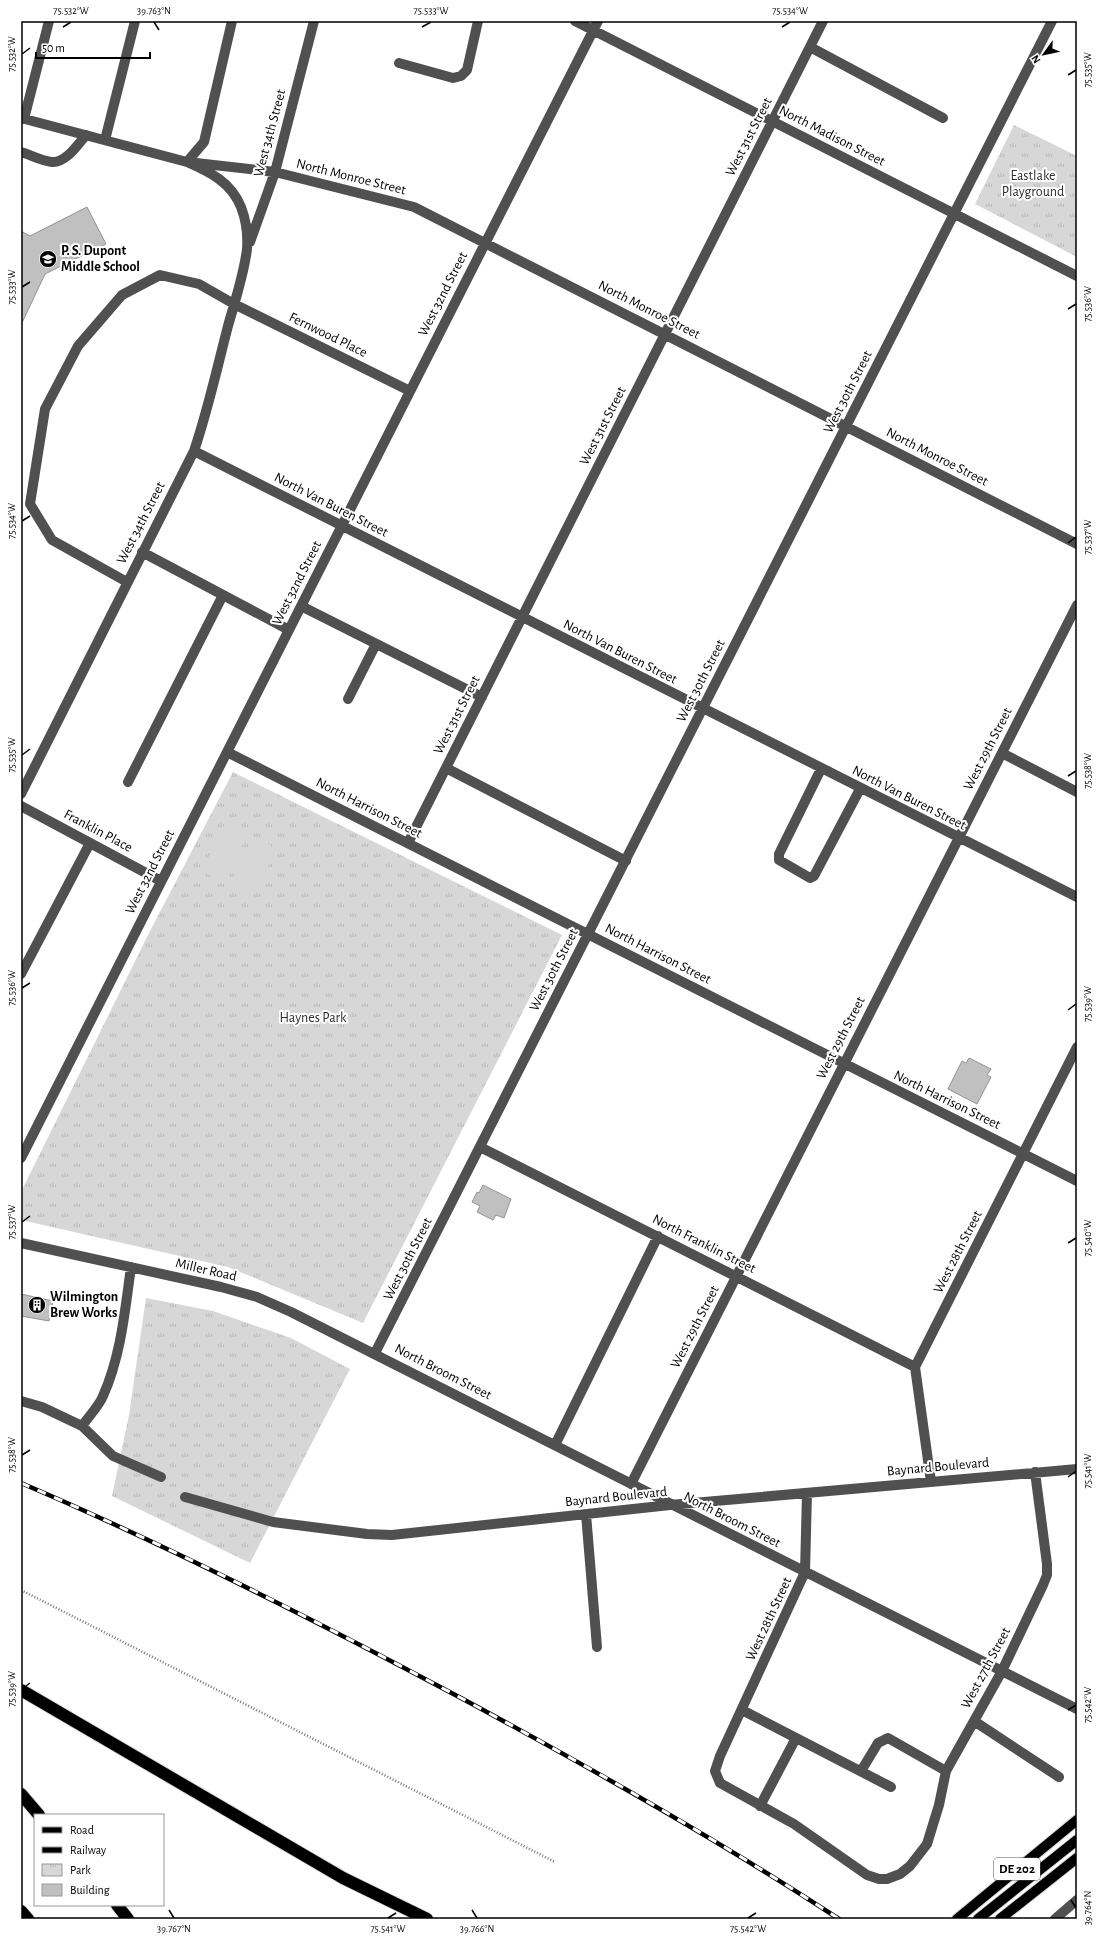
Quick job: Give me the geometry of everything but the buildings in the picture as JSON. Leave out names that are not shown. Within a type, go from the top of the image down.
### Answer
[{"type":"highway","points":[[21,1690],[343,1878],[427,1919]]},
{"type":"highway","points":[[21,1794],[38,1814]]},
{"type":"highway","points":[[118,1906],[128,1919]]},
{"type":"highway","points":[[21,1911],[28,1919]]},
{"type":"main road","name":"DE 202","points":[[957,1919],[1077,1820]]},
{"type":"main road","points":[[978,1919],[1077,1840]]},
{"type":"main road","name":"DE 202","points":[[1000,1919],[1077,1858]]},
{"type":"street","points":[[22,119],[49,21]]},
{"type":"street","points":[[105,140],[135,21]]},
{"type":"street","points":[[187,162],[204,142],[232,21]]},
{"type":"street","name":"West 34th Street","points":[[21,794],[194,451],[202,428],[247,250],[275,172],[314,21]]},
{"type":"street","points":[[399,63],[453,78],[461,76],[467,70],[478,21]]},
{"type":"street","name":"North Madison Street","points":[[575,21],[595,26],[772,121],[1077,276]]},
{"type":"street","name":"West 31st Street","points":[[408,843],[823,21]]},
{"type":"street","name":"West 30th Street","points":[[375,1353],[1052,21]]},
{"type":"street","name":"West 32nd Street","points":[[21,1158],[595,26]]},
{"type":"street","points":[[810,47],[943,118]]},
{"type":"street","name":"North Monroe Street","points":[[22,119],[187,162],[275,172],[414,207],[1077,544]]},
{"type":"street","points":[[21,152],[52,162],[59,161],[67,155],[86,135]]},
{"type":"street","name":"North Monroe Street","points":[[187,162],[220,179],[233,193],[241,206]]},
{"type":"street","name":"West 34th Street","points":[[241,206],[247,230],[247,250]]},
{"type":"street","name":"Fernwood Place","points":[[127,582],[52,540],[30,504],[45,409],[78,346],[122,295],[160,275],[199,284],[234,304],[410,391]]},
{"type":"street","name":"North Van Buren Street","points":[[194,451],[860,789],[1077,897]]},
{"type":"street","points":[[142,552],[289,630]]},
{"type":"street","points":[[128,782],[223,595]]},
{"type":"street","name":"West 29th Street","points":[[631,1484],[1077,605]]},
{"type":"street","points":[[301,606],[482,697]]},
{"type":"street","points":[[348,699],[376,644]]},
{"type":"street","name":"North Harrison Street","points":[[227,752],[1077,1181]]},
{"type":"street","points":[[1002,753],[1077,792]]},
{"type":"street","points":[[446,768],[626,861]]},
{"type":"street","points":[[821,769],[779,854],[779,860],[810,878],[814,876],[860,789]]},
{"type":"street","name":"Franklin Place","points":[[21,806],[161,881]]},
{"type":"street","points":[[21,974],[90,843]]},
{"type":"street","name":"West 28th Street","points":[[915,1367],[1077,1047]]},
{"type":"street","name":"North Franklin Street","points":[[480,1147],[915,1367]]},
{"type":"street","points":[[555,1445],[658,1236]]},
{"type":"street","name":"Miller Road","points":[[21,1244],[221,1287],[257,1297],[375,1353]]},
{"type":"street","points":[[82,1426],[103,1397],[110,1376],[122,1331],[131,1267]]},
{"type":"street","name":"North Broom Street","points":[[375,1353],[670,1505],[1077,1709]]},
{"type":"street","points":[[915,1367],[931,1482]]},
{"type":"street","points":[[21,1401],[42,1407],[82,1426],[113,1456],[161,1477]]},
{"type":"street","name":"Baynard Boulevard","points":[[185,1497],[273,1522],[367,1534],[392,1535],[670,1505],[1077,1469]]},
{"type":"street","name":"West 27th Street","points":[[760,1806],[794,1824],[867,1875],[878,1879],[887,1879],[900,1874],[910,1866],[927,1844],[939,1805],[946,1771],[1002,1671],[1047,1575],[1046,1553],[1036,1472]]},
{"type":"street","name":"West 28th Street","points":[[760,1806],[736,1793],[718,1780],[715,1771],[805,1572],[807,1493]]},
{"type":"street","points":[[586,1514],[597,1647]]},
{"type":"street","points":[[742,1710],[891,1786]]},
{"type":"street","points":[[974,1721],[1059,1777]]},
{"type":"street","points":[[760,1806],[796,1738]]},
{"type":"street","points":[[861,1771],[878,1743],[888,1738],[946,1771]]},
{"type":"street","points":[[1055,1919],[1077,1900]]},
{"type":"path","points":[[21,1590],[555,1862]]},
{"type":"green space","name":"Eastlake Playground","points":[[1014,125],[1077,156],[1077,257],[975,204]]},
{"type":"green space","name":"Haynes Park","points":[[233,772],[562,935],[363,1323],[228,1267],[21,1220],[21,1192],[149,933]]},
{"type":"green space","points":[[225,823],[248,834],[224,883],[202,871]]},
{"type":"green space","points":[[254,837],[277,849],[252,897],[230,886]]},
{"type":"green space","points":[[146,1298],[213,1311],[291,1338],[350,1369],[250,1563],[112,1496],[129,1415]]},
{"type":"railway","points":[[21,1483],[77,1507],[188,1559],[353,1641],[461,1698],[557,1750],[700,1832],[839,1919]]},
{"type":"place","name":"P. S. Dupont Middle School","points":[[48,259]]},
{"type":"place","name":"Wilmington Brew Works","points":[[37,1305]]}]
